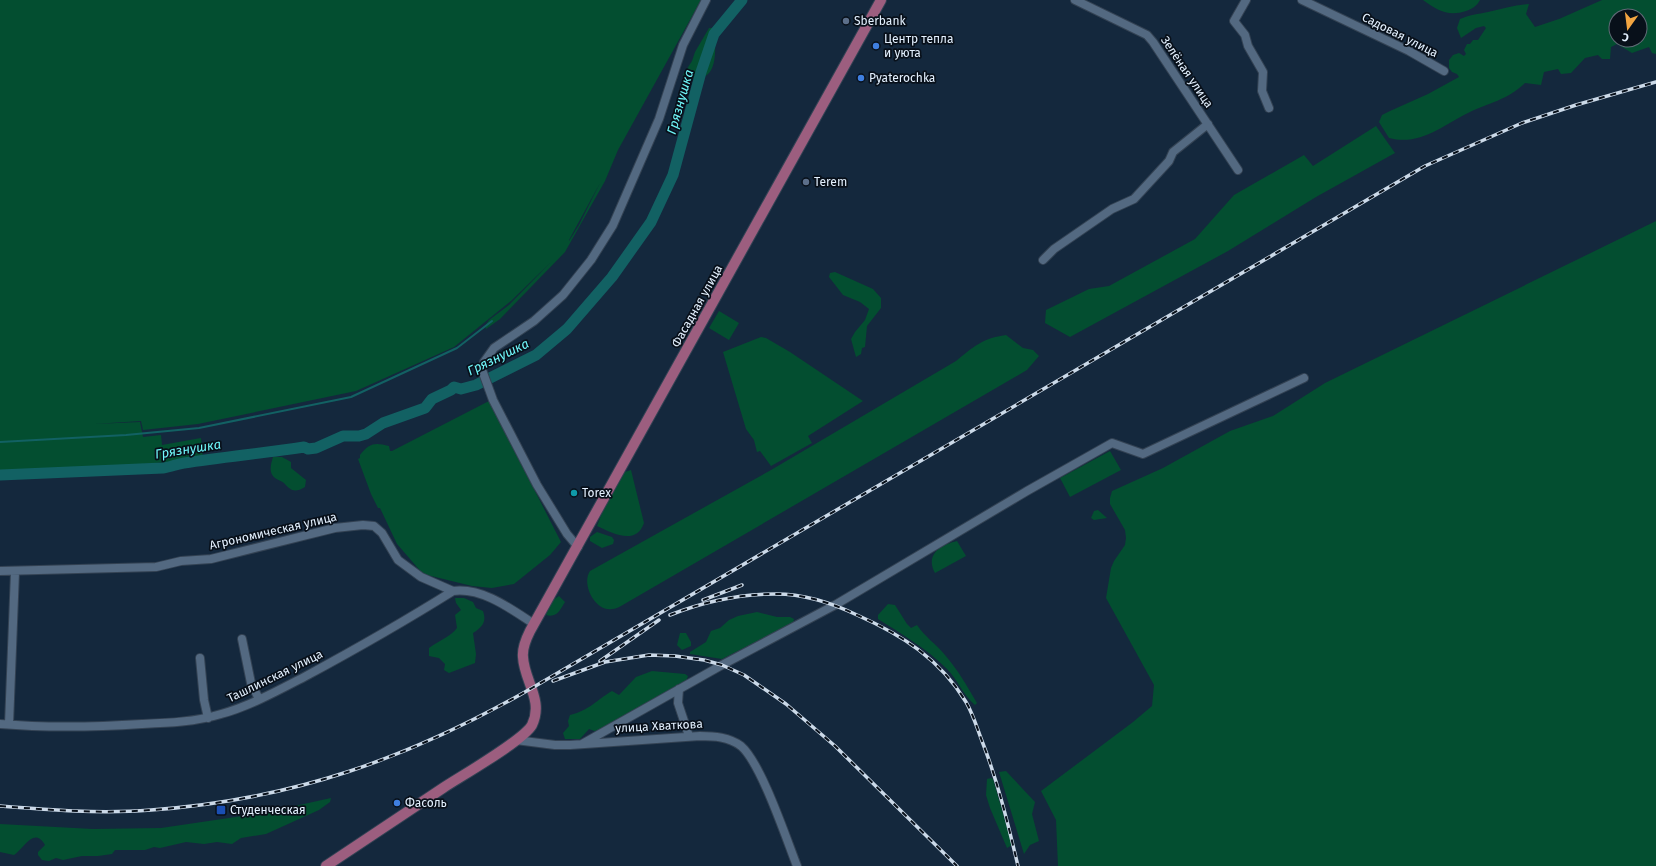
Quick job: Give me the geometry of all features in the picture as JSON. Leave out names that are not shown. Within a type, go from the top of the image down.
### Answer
[{"type":"main road","name":"Фасадная улица","points":[[326,866],[496,754],[516,740],[531,726],[536,710],[534,692],[524,669],[523,656],[525,644],[534,624],[881,0]]},
{"type":"street","points":[[578,547],[567,534],[537,485],[493,400],[482,370],[484,362],[494,348],[534,321],[563,295],[591,260],[602,242],[621,207],[645,154],[659,119],[683,45],[706,0]]},
{"type":"street","name":"Зелёная улица","points":[[1075,0],[1147,36],[1153,42],[1238,170]]},
{"type":"street","points":[[1246,0],[1234,21],[1244,35],[1248,46],[1263,72],[1262,91],[1269,108]]},
{"type":"street","name":"Садовая улица","points":[[1302,0],[1409,51],[1444,71]]},
{"type":"street","points":[[1043,260],[1054,249],[1112,209],[1134,199],[1170,161],[1173,152],[1208,124]]},
{"type":"street","points":[[582,744],[679,689],[835,605],[1027,491],[1112,443],[1143,454],[1304,378]]},
{"type":"street","name":"Агрономическая улица","points":[[0,571],[15,572],[109,567],[156,567],[181,561],[211,559],[335,528],[363,525],[374,526],[382,533],[398,560],[421,577],[453,591]]},
{"type":"street","points":[[4,724],[15,572]]},
{"type":"street","points":[[453,591],[460,590],[474,592],[496,601],[534,624]]},
{"type":"street","name":"Ташлинская улица","points":[[4,724],[70,727],[162,723],[208,718],[235,710],[332,662],[453,591]]},
{"type":"street","points":[[242,639],[251,683],[259,699]]},
{"type":"street","points":[[200,658],[204,700],[208,718]]},
{"type":"street","points":[[679,689],[678,704],[689,736]]},
{"type":"street","name":"улица Хваткова","points":[[516,740],[556,745],[689,736],[725,738],[740,746],[747,752],[756,764],[798,866]]},
{"type":"green space","points":[[0,0],[701,0],[618,150],[605,181],[565,252],[500,319],[486,329],[485,326],[489,320],[509,305],[551,262],[511,301],[454,347],[356,391],[198,424],[143,430],[141,421],[94,424],[140,422],[143,437],[161,435],[162,445],[201,438],[203,459],[72,470],[0,472]],"holes":[[[600,183],[579,225],[569,241]]]},
{"type":"green space","points":[[1423,0],[1480,0],[1476,6],[1466,11],[1460,13],[1448,13],[1433,7]]},
{"type":"green space","points":[[1602,0],[1656,0],[1656,54],[1652,53],[1648,47],[1648,8],[1608,8],[1608,48],[1611,48],[1610,59],[1602,59],[1598,55],[1585,58],[1571,73],[1561,74],[1558,69],[1544,72],[1541,85],[1525,83],[1504,98],[1468,113],[1440,129],[1421,137],[1411,139],[1400,140],[1389,138],[1379,122],[1382,115],[1428,94],[1459,77],[1449,68],[1449,60],[1453,55],[1459,53],[1464,56],[1466,54],[1464,50],[1467,44],[1470,44],[1473,40],[1478,40],[1486,28],[1484,26],[1476,28],[1461,38],[1457,28],[1460,19],[1467,16],[1529,4],[1526,14],[1535,27],[1559,19]]},
{"type":"green space","points":[[709,28],[714,28],[715,40],[715,56],[712,69],[708,74],[701,78],[684,77],[683,75]]},
{"type":"green space","points":[[1624,48],[1646,48],[1632,53]]},
{"type":"green space","points":[[1376,126],[1395,153],[1316,197],[1228,251],[1070,337],[1045,323],[1046,310],[1089,289],[1109,286],[1195,239],[1234,195],[1304,155],[1313,166]]},
{"type":"green space","points":[[1656,221],[1656,866],[1058,866],[1056,820],[1041,791],[1152,706],[1154,685],[1106,598],[1111,568],[1125,545],[1126,538],[1125,530],[1110,504],[1112,491],[1163,468],[1230,431],[1273,416],[1325,383]]},
{"type":"green space","points":[[835,272],[873,289],[881,298],[881,308],[867,326],[865,347],[862,348],[861,354],[856,357],[851,339],[865,320],[869,309],[860,302],[843,295],[829,277],[830,273]]},
{"type":"green space","points":[[719,311],[739,323],[729,340],[709,328]]},
{"type":"green space","points":[[1006,335],[1023,348],[1033,350],[1039,356],[1027,370],[621,606],[613,609],[606,609],[595,602],[591,596],[587,583],[590,571],[771,470],[956,361],[979,344],[991,338]]},
{"type":"green space","points":[[761,337],[766,338],[790,352],[863,401],[808,436],[812,443],[771,466],[760,451],[757,452],[754,440],[746,429],[723,352]]},
{"type":"green space","points":[[489,401],[561,542],[550,555],[514,584],[492,588],[472,586],[423,574],[397,544],[380,508],[378,508],[371,494],[358,459],[366,448],[373,444],[389,446],[390,451],[392,451]]},
{"type":"green space","points":[[1110,451],[1121,470],[1070,497],[1060,478]]},
{"type":"green space","points":[[273,457],[282,457],[291,462],[291,468],[306,480],[305,487],[298,490],[293,490],[275,478],[271,474]]},
{"type":"green space","points":[[631,470],[644,523],[640,530],[635,534],[623,536],[597,526],[603,510],[625,472]]},
{"type":"green space","points":[[1098,510],[1107,518],[1094,520],[1091,518],[1094,511]]},
{"type":"green space","points":[[597,532],[612,537],[614,540],[613,544],[602,548],[590,541],[590,537]]},
{"type":"green space","points":[[957,541],[966,556],[935,573],[932,567],[933,556],[940,548]]},
{"type":"green space","points":[[559,596],[565,602],[558,613],[550,616],[546,615],[553,600]]},
{"type":"green space","points":[[455,598],[464,598],[473,602],[476,608],[483,611],[484,621],[479,629],[473,633],[476,654],[475,663],[449,673],[444,670],[445,664],[439,658],[429,656],[429,648],[451,634],[457,628],[455,615],[461,610],[456,603]]},
{"type":"green space","points":[[888,604],[895,605],[911,628],[917,625],[945,655],[970,690],[977,703],[975,705],[947,669],[914,642],[878,619],[878,615]]},
{"type":"green space","points":[[757,612],[777,617],[790,617],[794,619],[793,623],[722,659],[690,654],[690,652],[706,642],[711,631],[720,628],[729,620],[738,616]]},
{"type":"green space","points":[[680,633],[686,633],[691,642],[691,646],[682,650],[677,645]]},
{"type":"green space","points":[[652,671],[685,674],[688,676],[685,684],[597,732],[589,729],[580,739],[565,739],[563,733],[569,726],[568,721],[570,715],[583,711],[612,691],[619,695],[636,677]]},
{"type":"green space","points":[[1006,771],[1035,802],[1032,814],[1039,841],[1030,845],[1024,854],[999,772]]},
{"type":"green space","points":[[987,779],[993,779],[1012,845],[1007,848],[986,795]]},
{"type":"green space","points":[[331,798],[330,802],[319,810],[266,834],[241,838],[232,844],[217,842],[204,844],[186,842],[160,848],[154,847],[145,850],[115,850],[112,854],[82,856],[63,860],[56,858],[49,861],[42,860],[38,855],[38,852],[45,845],[41,840],[33,838],[14,855],[0,852],[0,824],[93,829],[161,828],[263,813]]},
{"type":"waterway","name":"Грязнушка","points":[[0,475],[163,468],[184,463],[304,447],[308,449],[316,448],[343,436],[359,436],[366,434],[383,423],[425,408],[432,399],[454,387],[461,389],[476,385],[536,355],[567,329],[612,277],[651,222],[673,175],[701,72],[714,34],[742,0]]},
{"type":"waterway","points":[[0,442],[126,435],[199,428],[351,397],[457,348],[492,321]]},
{"type":"railway","points":[[0,806],[113,812],[203,805],[253,797],[349,772],[395,755],[441,735],[532,688],[1425,166],[1522,123],[1576,105],[1656,82]]},
{"type":"railway","points":[[703,600],[742,585]]},
{"type":"railway","points":[[670,615],[695,606],[735,597],[762,594],[786,594],[807,597],[828,603],[874,623],[919,650],[932,661],[956,687],[971,711],[998,787],[1018,866]]},
{"type":"railway","points":[[600,661],[659,620]]},
{"type":"railway","points":[[553,681],[605,662],[649,655],[675,656],[704,660],[722,665],[744,675],[786,704],[835,746],[957,866]]},
{"type":"place","name":"Sberbank","points":[[846,21]]},
{"type":"place","name":"Центр тепла и уюта","points":[[876,46]]},
{"type":"place","name":"Pyaterochka","points":[[861,78]]},
{"type":"place","name":"Terem","points":[[806,182]]},
{"type":"place","name":"Torex","points":[[574,493]]},
{"type":"place","name":"Фасоль","points":[[397,803]]},
{"type":"place","name":"Студенческая","points":[[221,810]]}]
